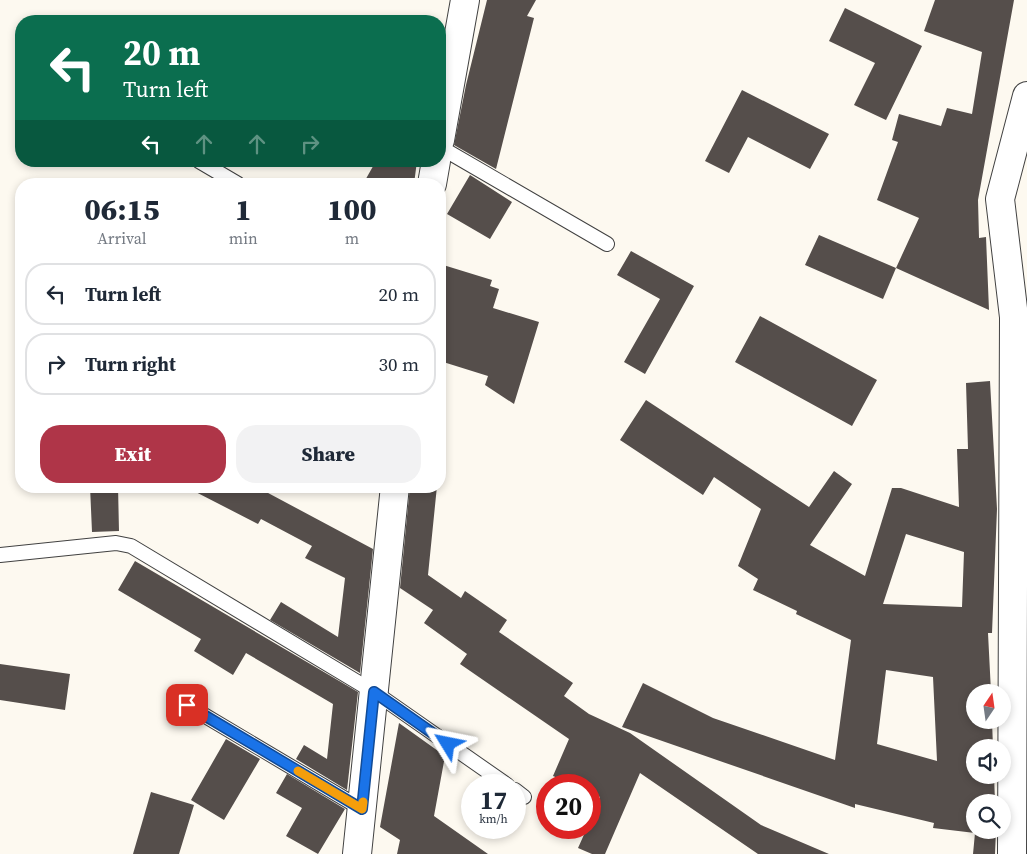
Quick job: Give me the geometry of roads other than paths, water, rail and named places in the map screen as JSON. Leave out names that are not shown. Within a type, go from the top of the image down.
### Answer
[{"type":"street","points":[[446,106],[465,0]]},
{"type":"street","points":[[1012,854],[1020,318],[1000,199],[1027,96]]},
{"type":"street","points":[[357,854],[394,493]]},
{"type":"lane","points":[[446,150],[607,244]]},
{"type":"lane","points":[[209,167],[228,178]]},
{"type":"lane","points":[[0,555],[124,543],[374,692],[491,774]]},
{"type":"lane","points":[[187,705],[362,809]]}]
